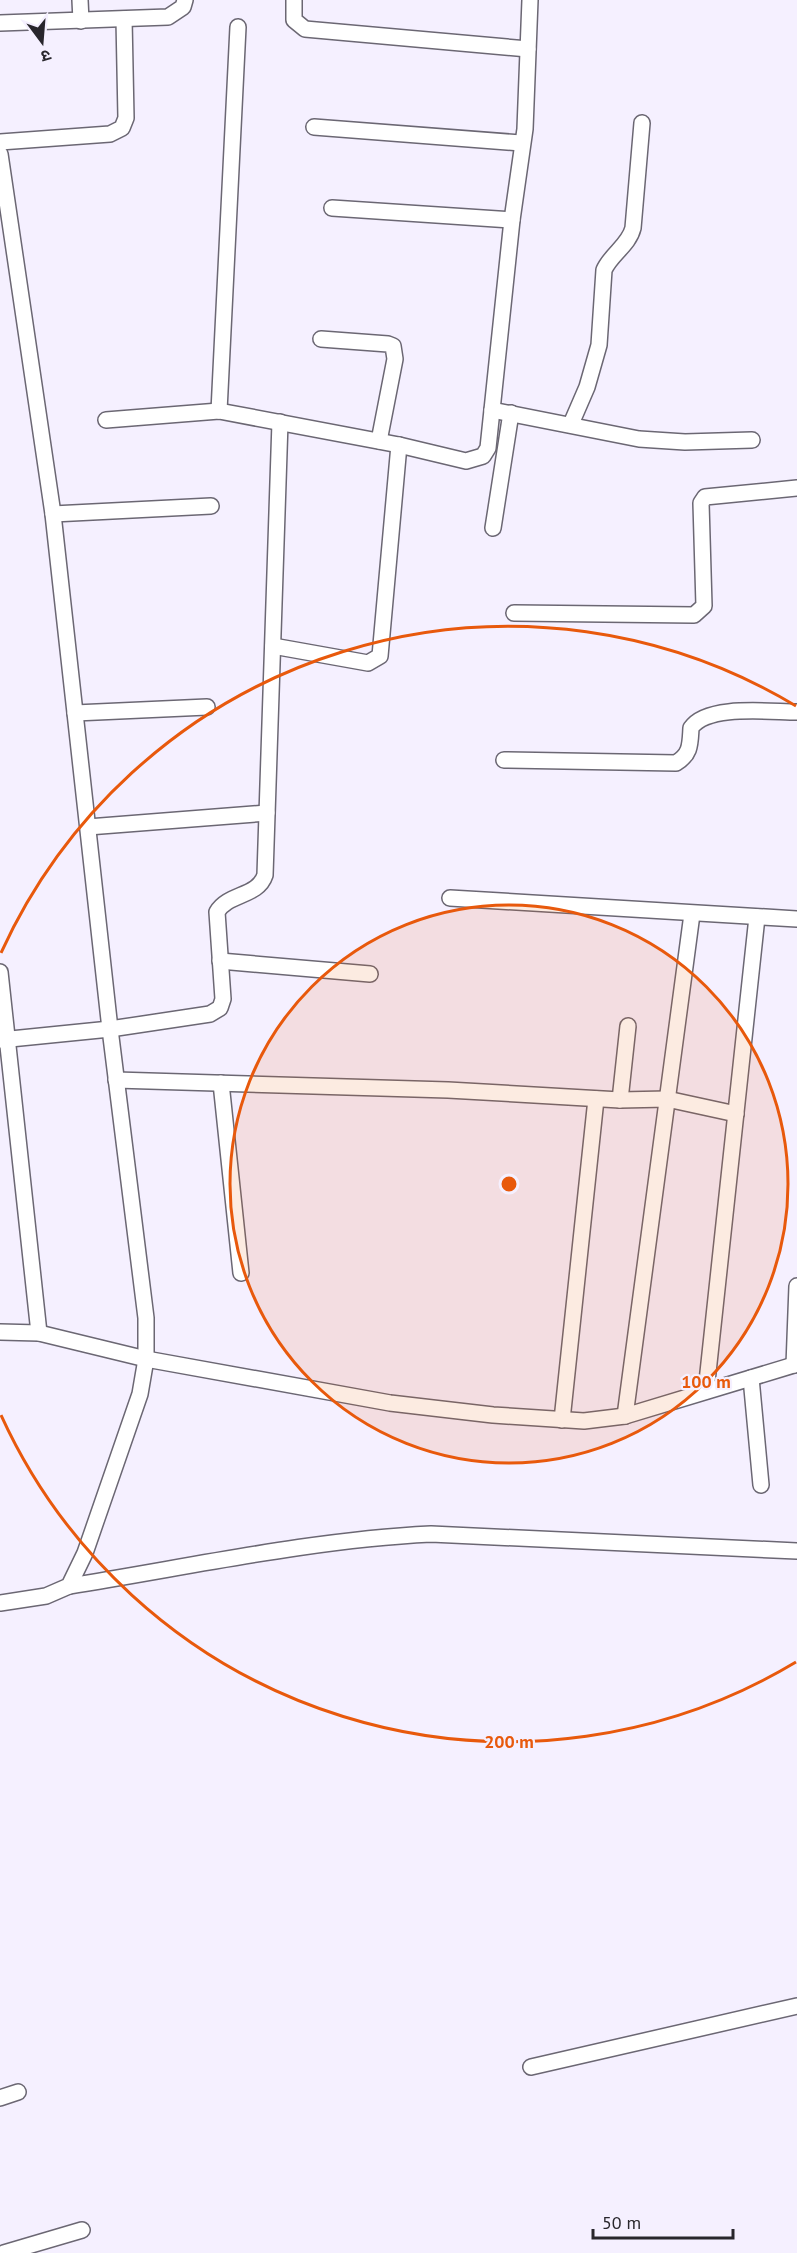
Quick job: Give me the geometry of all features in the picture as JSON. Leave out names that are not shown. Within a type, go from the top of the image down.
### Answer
[{"type":"street","points":[[80,0],[81,21]]},
{"type":"street","points":[[0,23],[168,17],[183,7],[185,0]]},
{"type":"street","points":[[294,0],[294,20],[304,29],[528,49]]},
{"type":"street","points":[[106,420],[219,411],[399,445],[466,462],[483,456],[488,448],[512,220],[526,116],[530,0]]},
{"type":"street","points":[[0,142],[110,134],[122,128],[126,118],[124,19]]},
{"type":"street","points":[[219,411],[238,27]]},
{"type":"street","points":[[571,424],[587,387],[600,345],[604,270],[608,260],[626,243],[633,228],[642,123]]},
{"type":"street","points":[[314,127],[521,143]]},
{"type":"street","points":[[0,154],[53,514],[110,1029],[146,1318],[146,1359],[140,1394],[85,1553],[69,1586]]},
{"type":"street","points":[[332,208],[512,220]]},
{"type":"street","points":[[321,339],[393,346],[395,359],[379,441]]},
{"type":"street","points":[[492,410],[639,439],[685,442],[752,440]]},
{"type":"street","points":[[493,528],[511,413]]},
{"type":"street","points":[[4,1040],[110,1029],[215,1011],[223,999],[217,912],[225,902],[258,887],[263,882],[280,422]]},
{"type":"street","points":[[273,646],[368,663],[380,656],[399,445]]},
{"type":"street","points":[[514,614],[694,615],[704,606],[701,503],[705,497],[797,488]]},
{"type":"street","points":[[53,514],[211,506]]},
{"type":"street","points":[[75,713],[207,707]]},
{"type":"street","points":[[504,760],[668,765],[686,755],[690,748],[691,728],[704,716],[725,712],[797,712]]},
{"type":"street","points":[[88,827],[267,813]]},
{"type":"street","points":[[450,898],[797,919]]},
{"type":"street","points":[[625,1416],[692,914]]},
{"type":"street","points":[[706,1391],[757,917]]},
{"type":"street","points":[[220,961],[370,974]]},
{"type":"street","points":[[0,972],[4,1040],[39,1333]]},
{"type":"street","points":[[620,1100],[628,1026]]},
{"type":"street","points":[[116,1080],[448,1090],[620,1100],[667,1099],[736,1114]]},
{"type":"street","points":[[221,1083],[241,1273]]},
{"type":"street","points":[[562,1420],[597,1099]]},
{"type":"street","points":[[0,1332],[39,1333],[146,1359],[390,1403],[584,1421],[625,1416],[795,1365],[797,1286]]},
{"type":"street","points":[[751,1378],[761,1485]]},
{"type":"street","points":[[0,1603],[46,1596],[69,1586],[391,1536],[431,1534],[797,1551]]},
{"type":"street","points":[[531,2067],[797,2006]]},
{"type":"street","points":[[0,2098],[18,2091]]},
{"type":"street","points":[[4,2253],[82,2230]]}]
